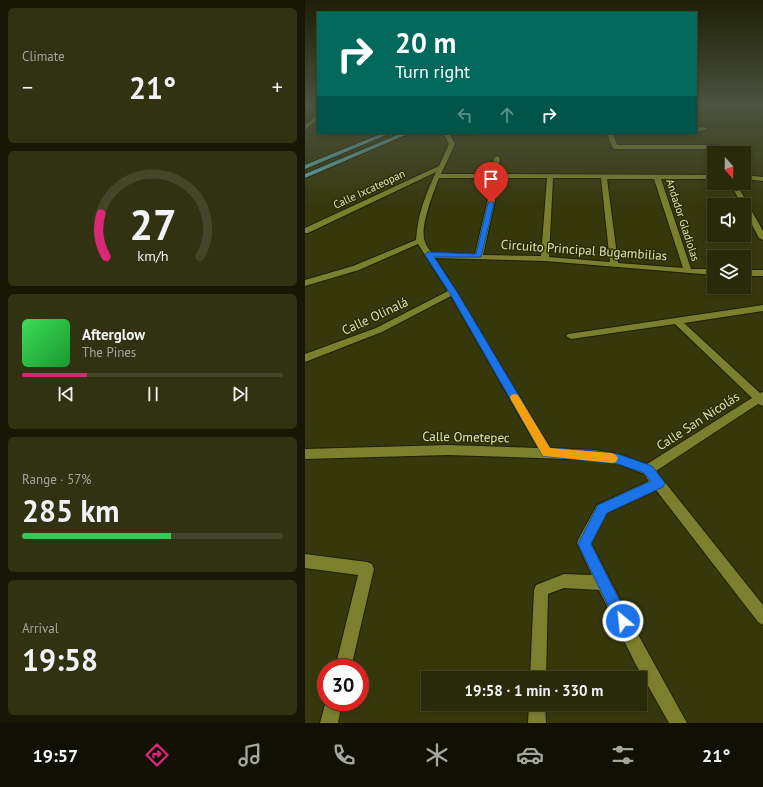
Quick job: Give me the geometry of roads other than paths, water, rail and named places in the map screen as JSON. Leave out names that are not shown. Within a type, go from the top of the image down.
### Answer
[{"type":"main road","points":[[305,167],[376,138]]},
{"type":"main road","points":[[305,176],[396,138]]},
{"type":"street","points":[[449,138],[452,144],[427,198],[421,225],[420,241],[453,292],[547,453]]},
{"type":"street","points":[[612,138],[615,148],[707,147]]},
{"type":"street","points":[[479,256],[497,176],[495,169],[497,158]]},
{"type":"street","name":"Calle Ixcateopan","points":[[305,231],[443,166]]},
{"type":"street","points":[[437,176],[707,177]]},
{"type":"street","points":[[545,259],[550,176]]},
{"type":"street","points":[[604,176],[614,265]]},
{"type":"street","name":"Andador Gladiolas","points":[[657,176],[688,271]]},
{"type":"street","points":[[751,178],[763,179]]},
{"type":"street","points":[[737,190],[763,238]]},
{"type":"street","points":[[305,283],[356,268],[420,241]]},
{"type":"street","name":"Circuito Principal Bugambilias","points":[[428,255],[545,259],[707,272]]},
{"type":"street","points":[[751,273],[763,273]]},
{"type":"street","name":"Calle Olinalá","points":[[305,358],[379,330],[453,292]]},
{"type":"street","points":[[571,336],[678,322],[763,308]]},
{"type":"street","points":[[678,322],[762,399]]},
{"type":"street","name":"Calle San Nicolás","points":[[648,470],[762,399]]},
{"type":"street","name":"Calle Ometepec","points":[[305,454],[448,450],[547,453],[618,459],[648,470]]},
{"type":"street","points":[[648,470],[763,617]]},
{"type":"street","points":[[659,483],[602,509],[584,544],[602,583],[678,723]]},
{"type":"street","points":[[305,561],[367,569],[345,659]]},
{"type":"street","points":[[538,671],[541,590],[564,581],[602,583]]},
{"type":"street","points":[[329,723],[332,711]]},
{"type":"street","points":[[537,711],[537,723]]}]
